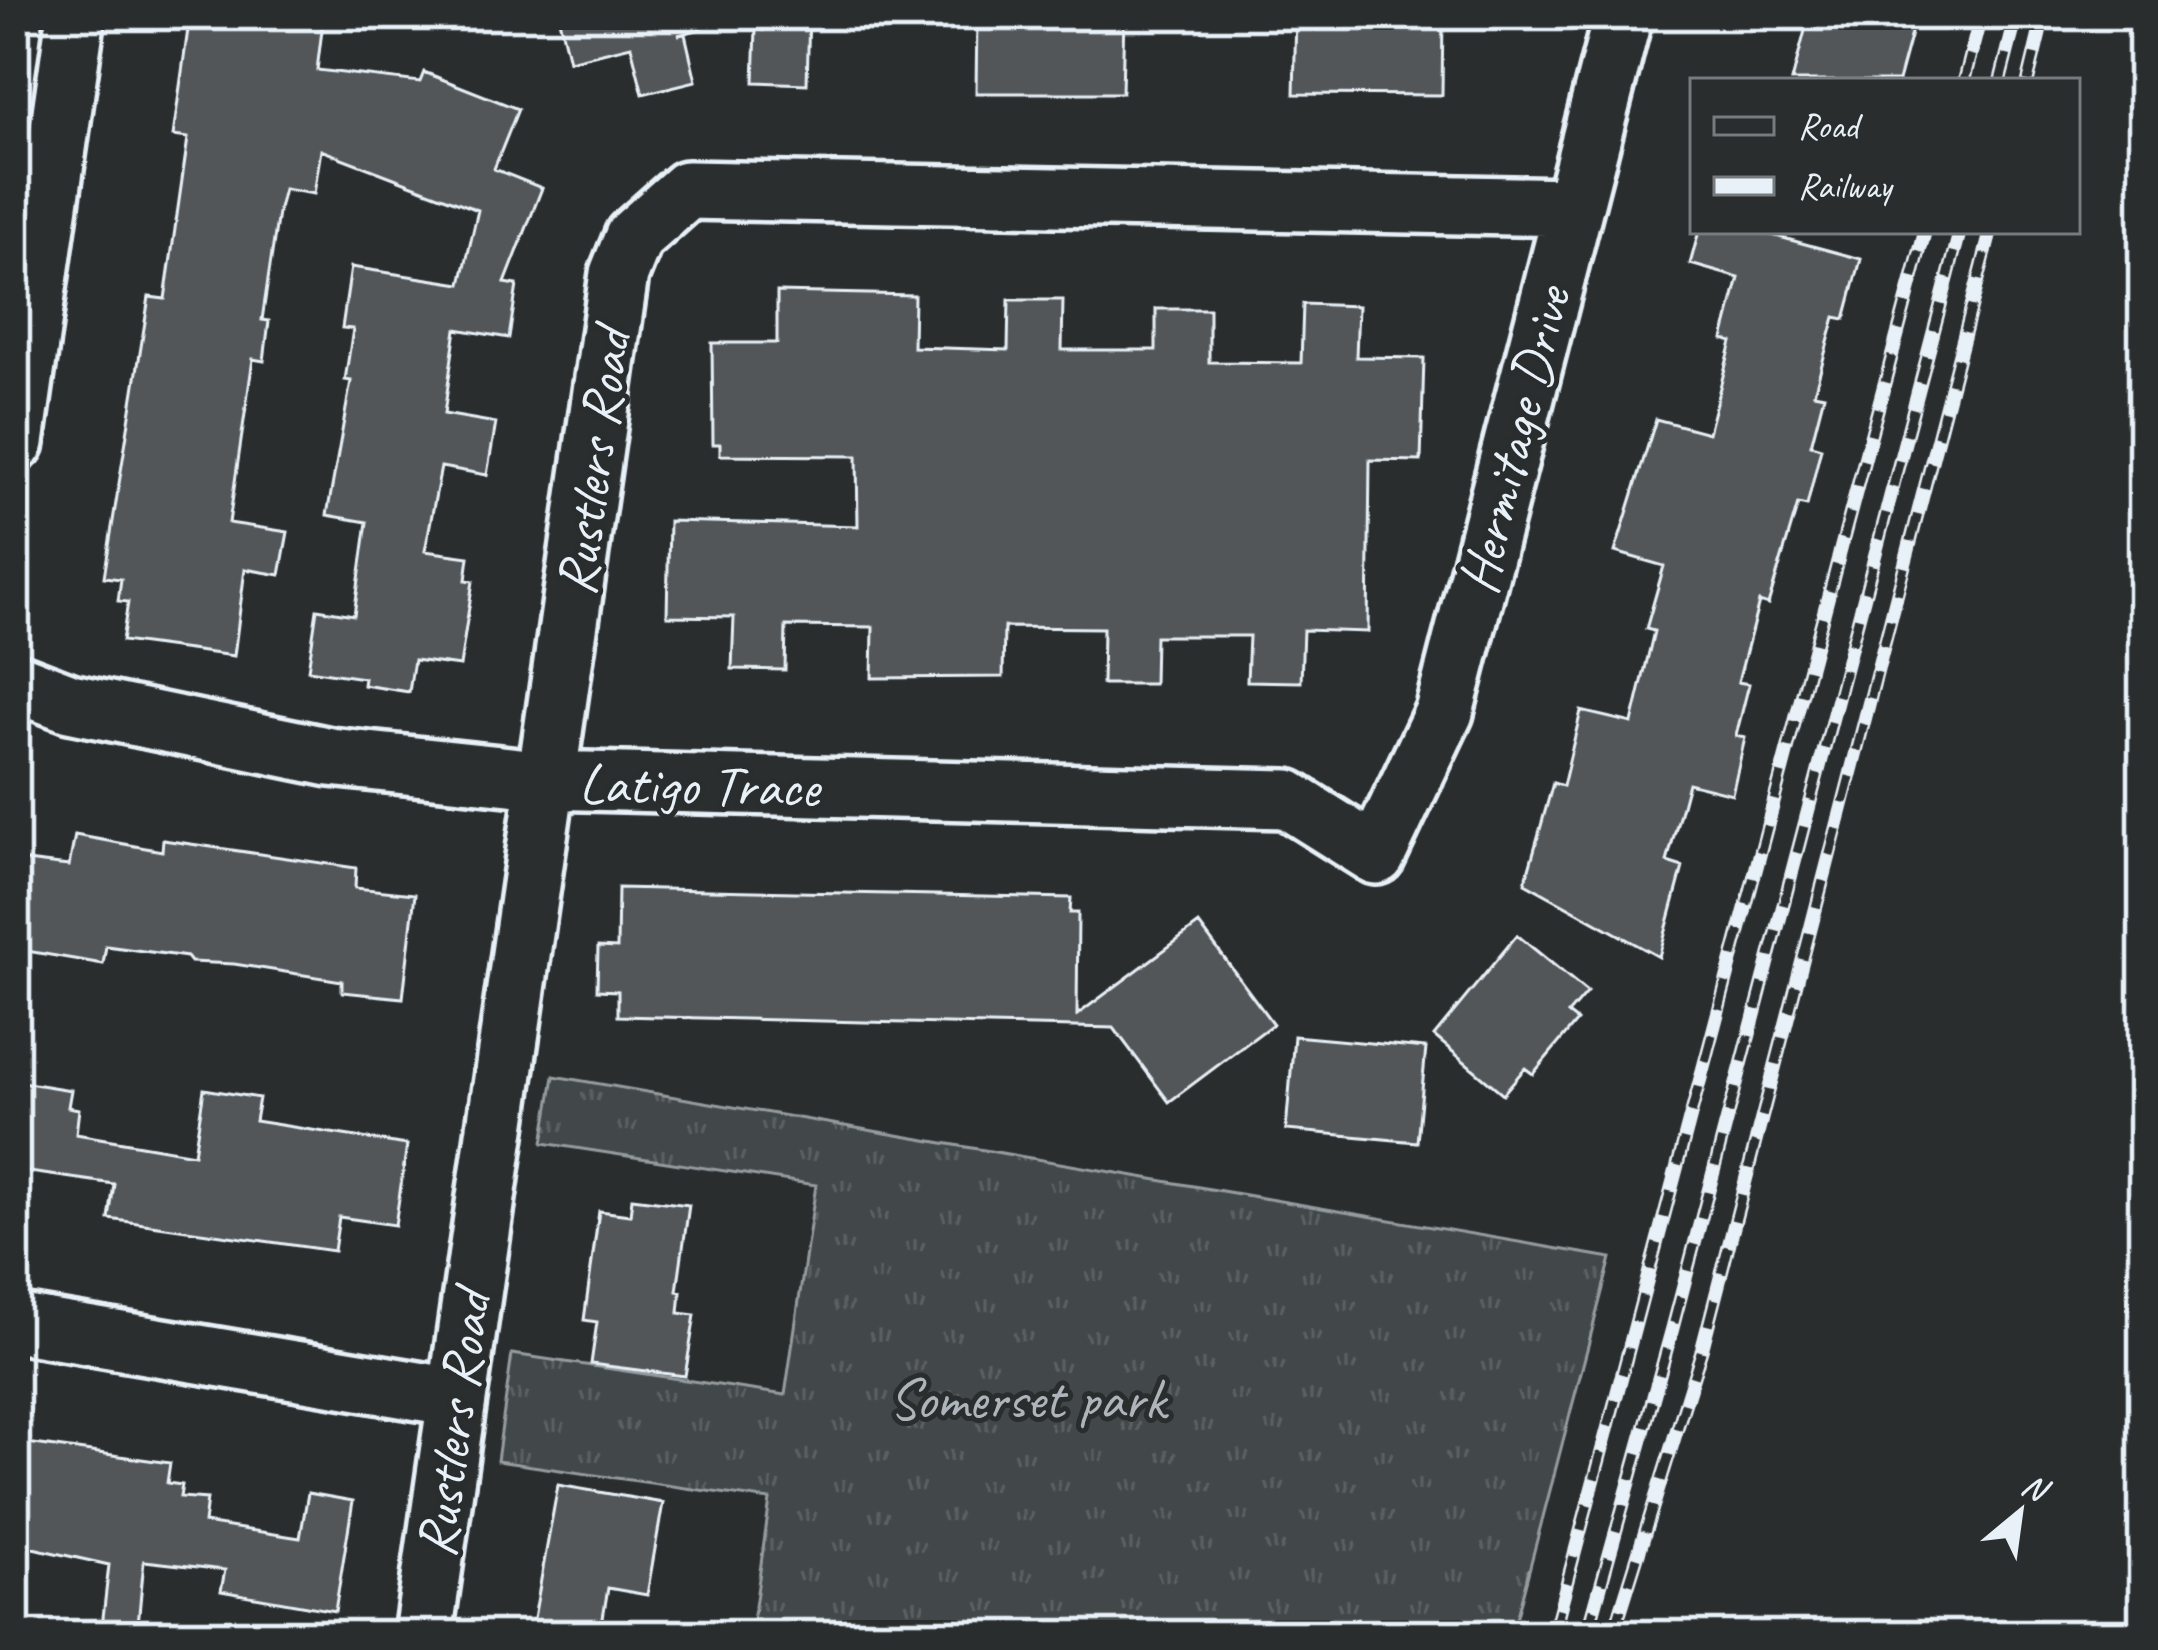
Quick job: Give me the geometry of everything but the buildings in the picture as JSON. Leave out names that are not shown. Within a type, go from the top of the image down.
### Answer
[{"type":"street","points":[[15,442],[76,15]]},
{"type":"street","name":"Hermitage Drive","points":[[1376,855],[1444,712],[1623,15]]},
{"type":"street","name":"Rustlers Road","points":[[423,1635],[619,274],[634,238],[687,190],[1571,207]]},
{"type":"street","name":"Latigo Trace","points":[[15,682],[70,703],[330,757],[547,780],[1288,799],[1376,855]]},
{"type":"street","points":[[15,1323],[454,1397]]},
{"type":"green space","name":"Somerset park","points":[[554,1076],[1611,1258],[1512,1635],[751,1635],[770,1500],[497,1461],[512,1354],[785,1395],[816,1185],[543,1143]]},
{"type":"railway","points":[[1965,78],[1981,15]]},
{"type":"railway","points":[[2001,78],[2017,15]]},
{"type":"railway","points":[[2029,78],[2044,15]]},
{"type":"railway","points":[[1553,1635],[1924,234]]},
{"type":"railway","points":[[1587,1635],[1672,1330],[1959,234]]},
{"type":"railway","points":[[1613,1635],[1702,1349],[1990,234]]}]
